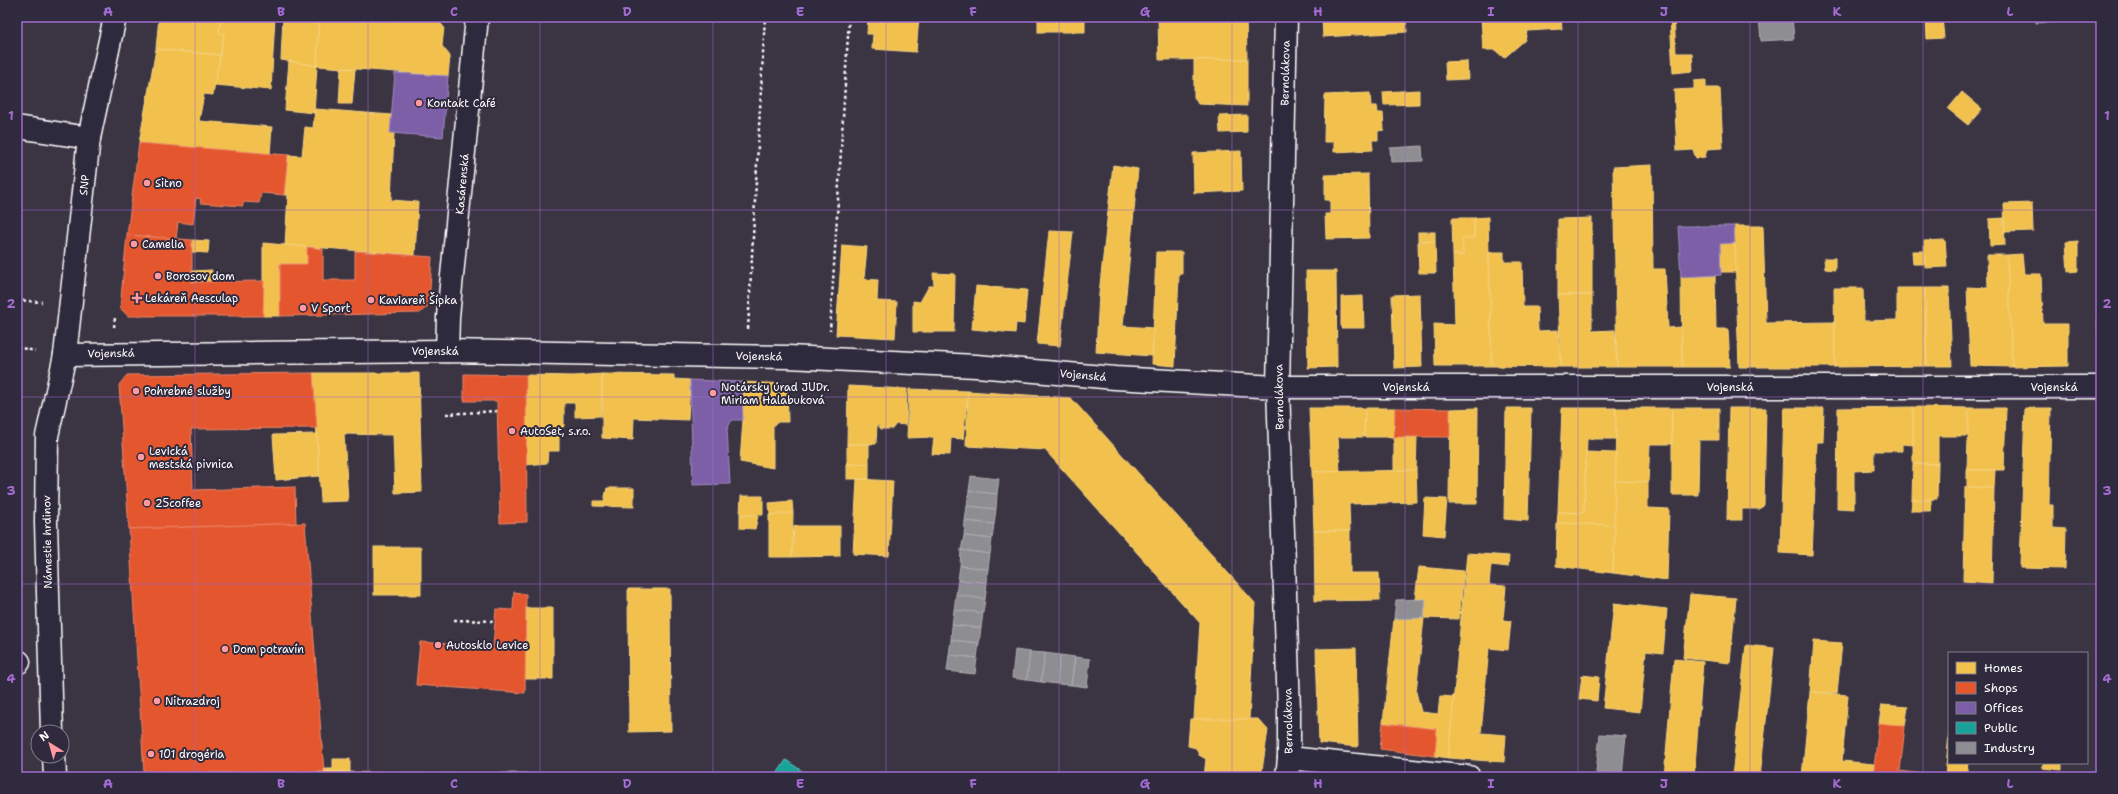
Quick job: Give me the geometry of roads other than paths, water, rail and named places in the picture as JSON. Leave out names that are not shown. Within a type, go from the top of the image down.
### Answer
[{"type":"street","name":"SNP","points":[[65,355],[89,138],[115,17]]},
{"type":"street","name":"Kasárenská","points":[[447,351],[448,317],[477,17]]},
{"type":"street","name":"Bernolákova","points":[[1286,17],[1278,387],[1288,767]]},
{"type":"street","points":[[17,127],[89,138]]},
{"type":"street","name":"Vojenská","points":[[65,355],[447,351],[788,357],[976,366],[1115,378],[1278,387],[2101,387]]},
{"type":"street","name":"Námestie hrdinov","points":[[52,724],[46,539],[47,436],[65,355]]},
{"type":"street","points":[[54,764],[55,777]]},
{"type":"street","points":[[1288,767],[1469,777]]},
{"type":"place","name":"Kontakt Café","points":[[419,103]]},
{"type":"place","name":"Sitno","points":[[147,183]]},
{"type":"place","name":"Camelia","points":[[134,244]]},
{"type":"place","name":"Borosov dom","points":[[158,276]]},
{"type":"place","name":"Lekáreň Aesculap","points":[[137,298]]},
{"type":"place","name":"Kaviareň Šípka","points":[[371,300]]},
{"type":"place","name":"V Sport","points":[[303,308]]},
{"type":"place","name":"Pohrebné služby","points":[[136,391]]},
{"type":"place","name":"Notársky úrad JUDr. Miriam Halabuková","points":[[713,393]]},
{"type":"place","name":"AutoSet, s.r.o.","points":[[512,431]]},
{"type":"place","name":"Levická mestská pivnica","points":[[141,457]]},
{"type":"place","name":"25coffee","points":[[147,503]]},
{"type":"place","name":"Autosklo Levice","points":[[438,645]]},
{"type":"place","name":"Dom potravín","points":[[225,649]]},
{"type":"place","name":"Nitrazdroj","points":[[157,701]]},
{"type":"place","name":"101 drogéria","points":[[151,754]]}]
